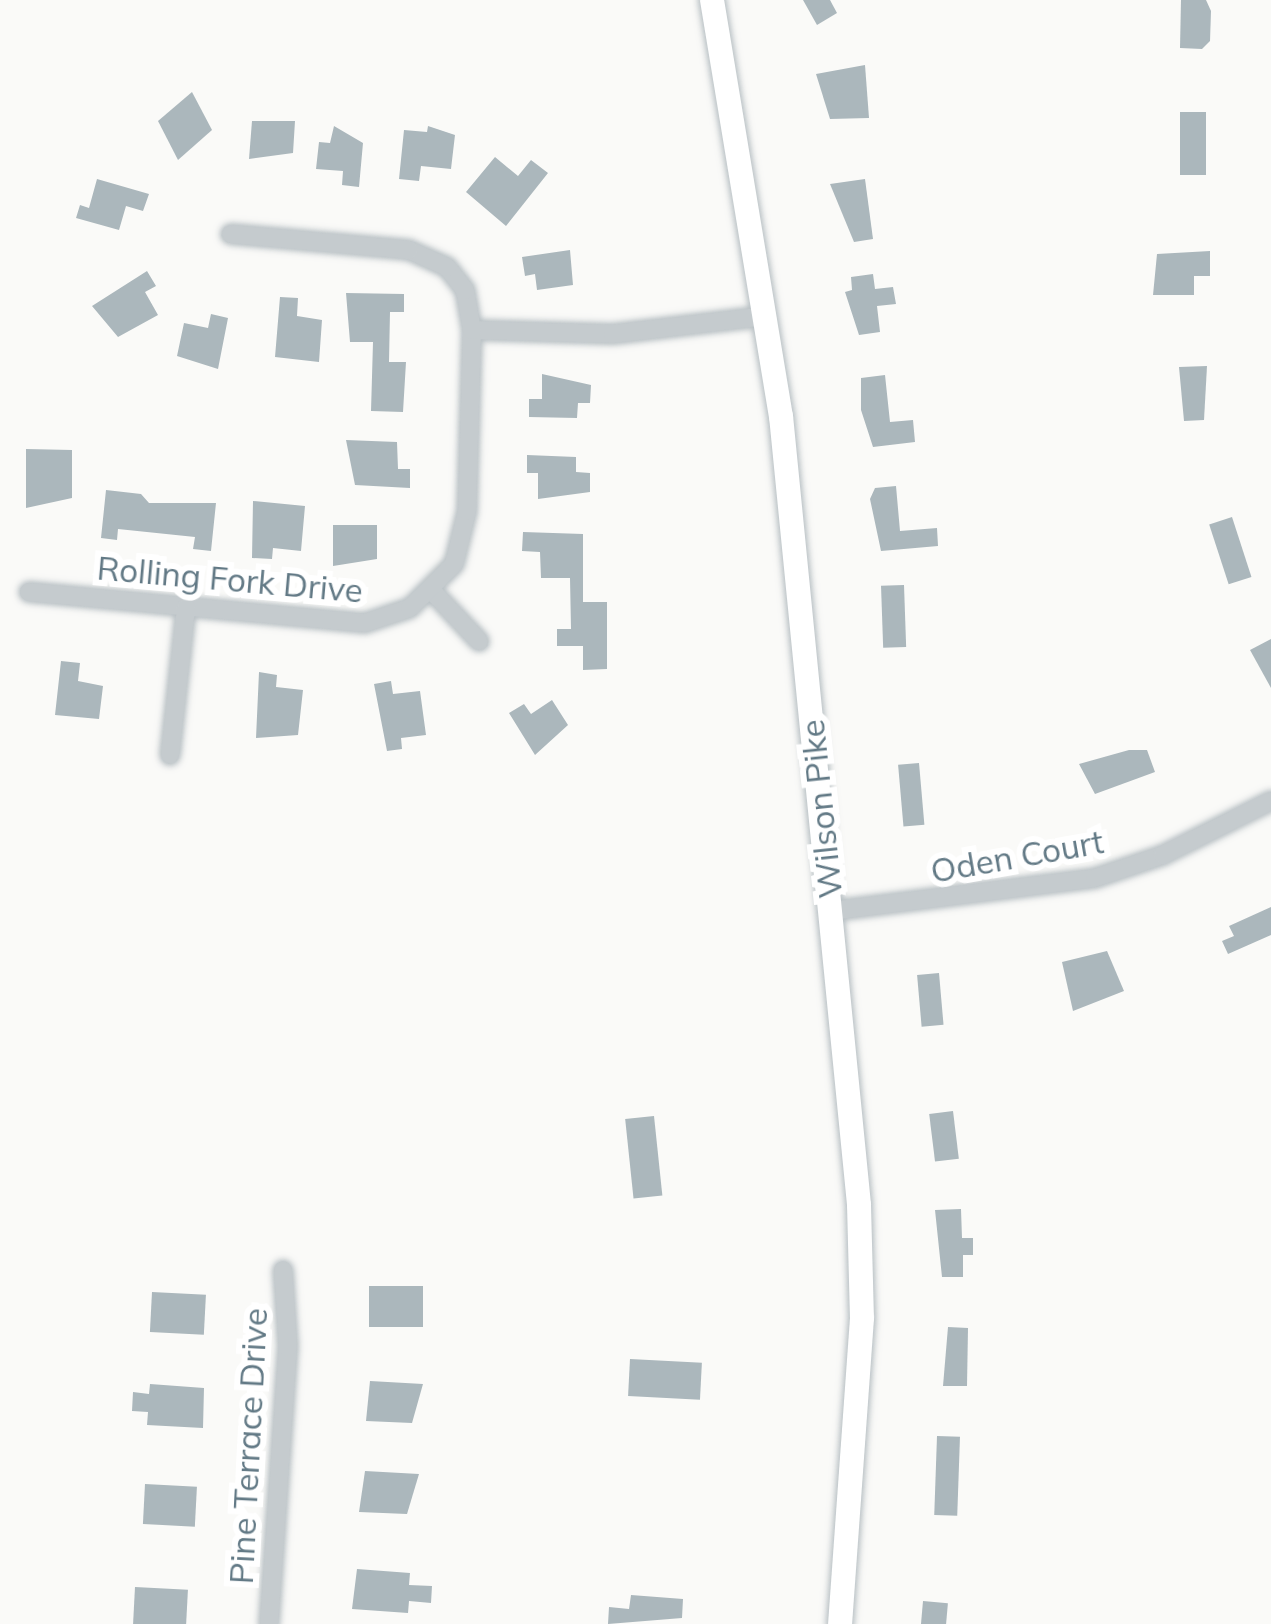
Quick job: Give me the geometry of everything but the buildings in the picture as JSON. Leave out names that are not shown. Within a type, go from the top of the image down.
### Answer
[{"type":"main road","name":"Wilson Pike","points":[[712,0],[766,316],[831,910],[862,1284],[840,1624]]},
{"type":"street","points":[[232,234],[423,254],[465,290],[472,329],[466,524],[459,554],[432,591],[478,640]]},
{"type":"street","points":[[472,329],[629,333],[766,316]]},
{"type":"street","name":"Rolling Fork Drive","points":[[29,592],[365,623],[396,615],[432,591]]},
{"type":"street","points":[[170,754],[187,608]]},
{"type":"street","name":"Oden Court","points":[[831,910],[1095,878],[1163,855],[1271,801]]},
{"type":"street","name":"Pine Terrace Drive","points":[[269,1624],[288,1347],[284,1270]]}]
